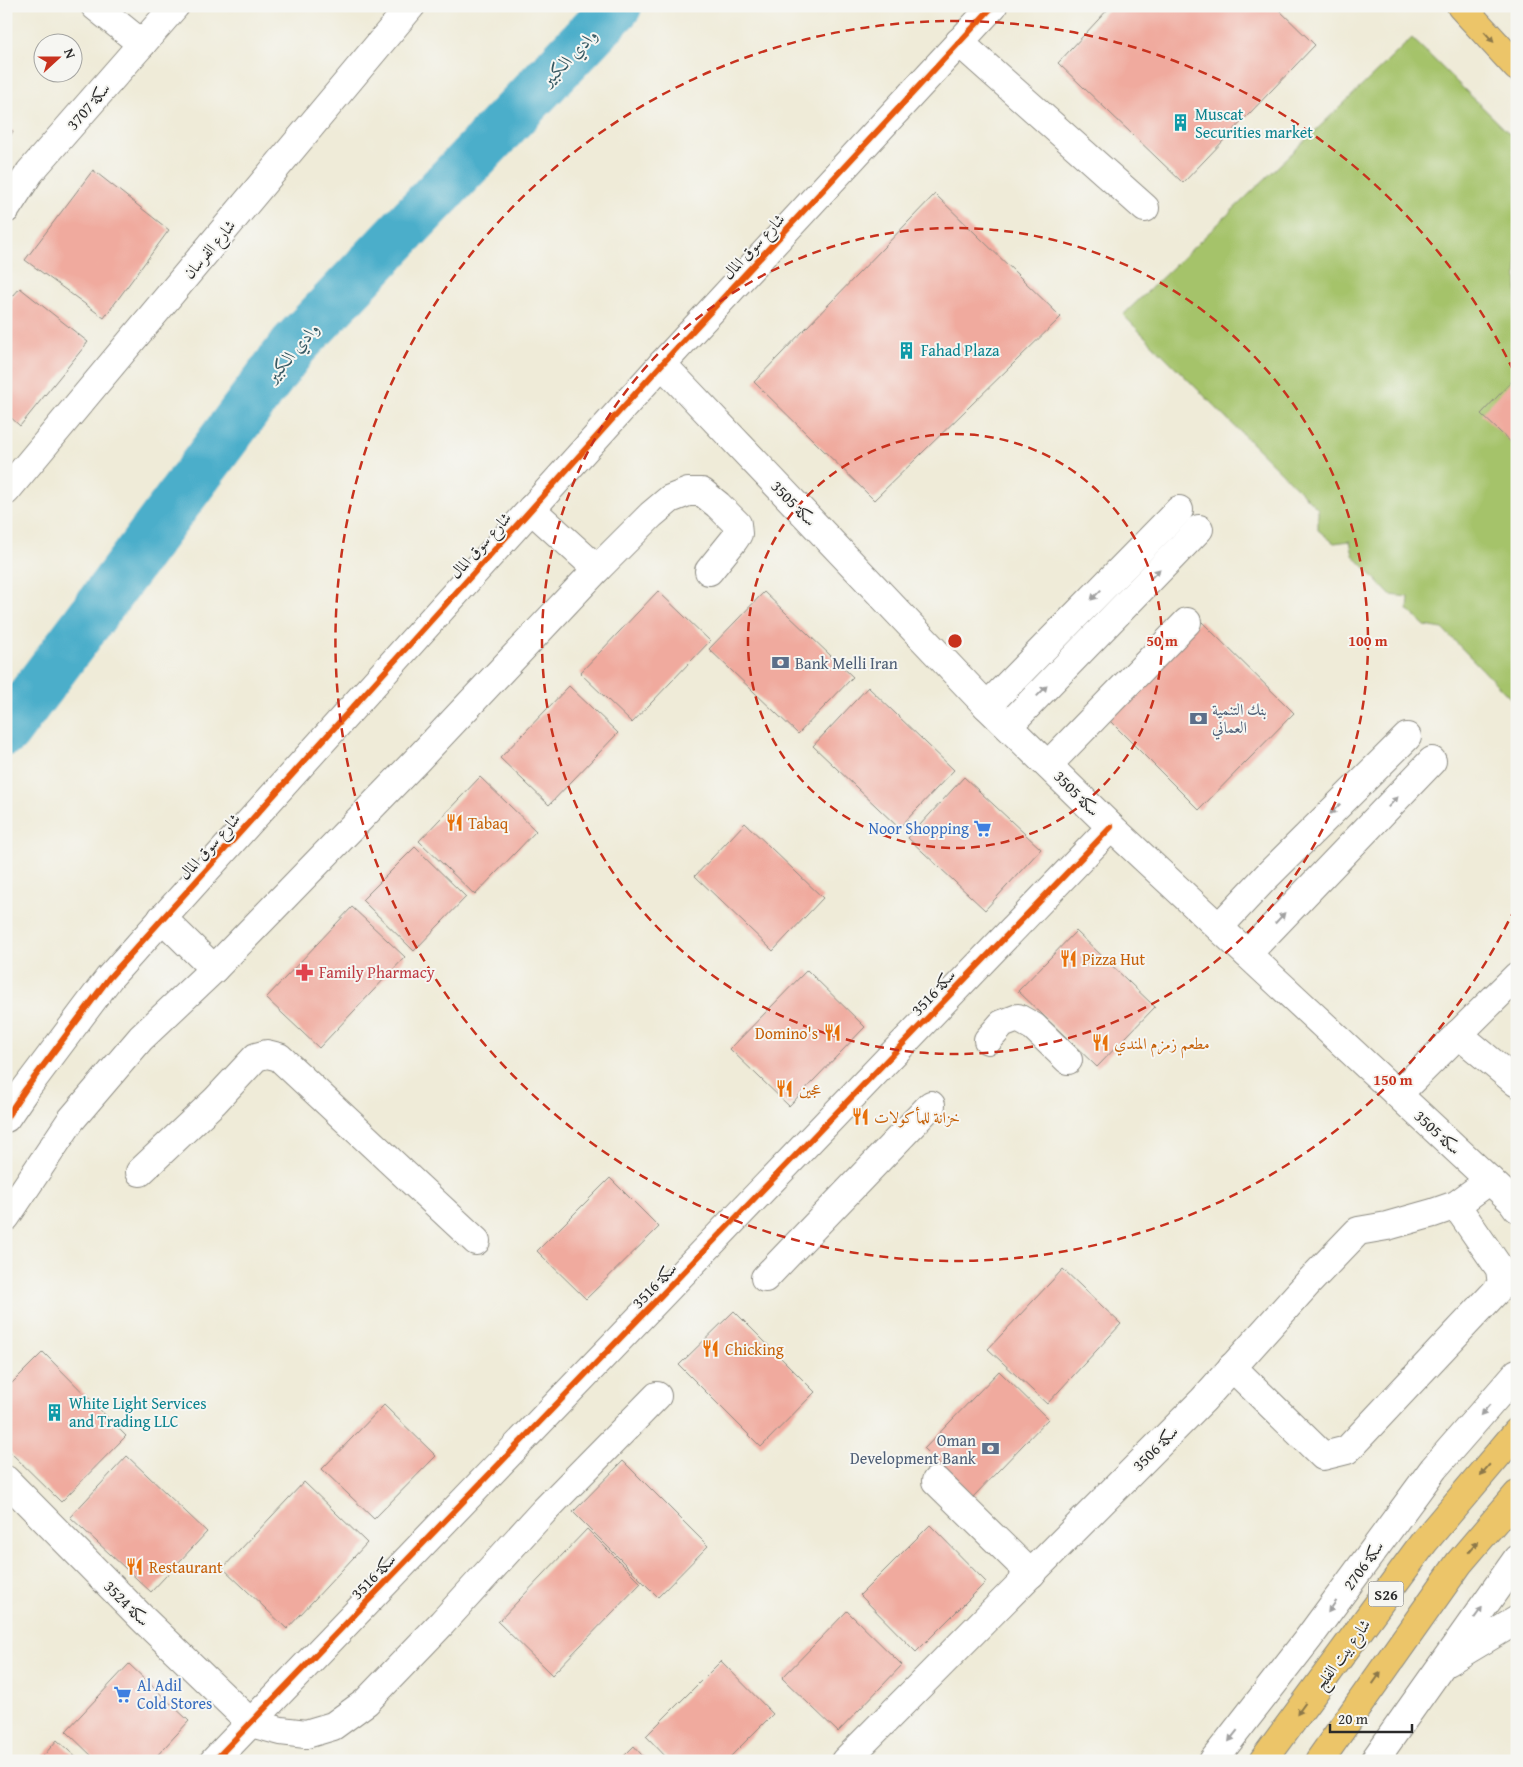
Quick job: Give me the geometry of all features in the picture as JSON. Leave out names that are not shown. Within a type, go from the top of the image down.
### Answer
[{"type":"main road","points":[[1462,6],[1517,67]]},
{"type":"main road","name":"شارع بيت الفلج","points":[[1263,1761],[1424,1542],[1517,1432]]},
{"type":"main road","name":"S26","points":[[1319,1761],[1459,1563],[1517,1495]]},
{"type":"street","points":[[95,6],[142,44]]},
{"type":"street","name":"سكة 3707","points":[[6,209],[30,172],[175,6]]},
{"type":"street","name":"شارع الفرسان","points":[[6,491],[411,6]]},
{"type":"street","name":"شارع سوق المال","points":[[6,1118],[109,978],[162,918],[662,364],[993,6]]},
{"type":"street","points":[[959,42],[1145,208]]},
{"type":"street","name":"سكة 3505","points":[[662,364],[987,706],[1111,827],[1515,1204]]},
{"type":"street","points":[[6,1217],[77,1113],[141,1038],[214,969],[416,761],[597,570],[651,515],[670,499],[688,492],[702,492],[737,524],[738,534],[709,571]]},
{"type":"street","points":[[531,509],[597,570]]},
{"type":"street","points":[[987,706],[1179,510]]},
{"type":"street","points":[[1008,726],[1199,529]]},
{"type":"street","points":[[1048,765],[1187,622]]},
{"type":"street","points":[[1219,927],[1266,877],[1407,737]]},
{"type":"street","points":[[1247,954],[1432,762]]},
{"type":"street","name":"سكة 3516","points":[[214,1761],[1111,827]]},
{"type":"street","points":[[162,918],[214,969]]},
{"type":"street","points":[[1398,1094],[1517,976]]},
{"type":"street","points":[[988,1040],[1002,1024],[1018,1018],[1034,1027],[1068,1060]]},
{"type":"street","points":[[1458,1034],[1517,1084]]},
{"type":"street","points":[[140,1172],[216,1101],[256,1057],[267,1054],[279,1057],[476,1242]]},
{"type":"street","points":[[765,1278],[931,1105]]},
{"type":"street","name":"سكة 3506","points":[[845,1761],[1203,1400],[1358,1231],[1387,1226],[1456,1205],[1490,1180]]},
{"type":"street","points":[[1232,1367],[1323,1456],[1347,1450],[1502,1285],[1500,1269],[1456,1205]]},
{"type":"street","name":"سكة 2706","points":[[1213,1761],[1308,1639],[1434,1468],[1517,1373]]},
{"type":"street","points":[[251,1723],[281,1731],[306,1734],[333,1726],[366,1702],[442,1623],[543,1512],[657,1396]]},
{"type":"street","name":"سكة 3524","points":[[6,1480],[144,1620],[251,1723]]},
{"type":"street","points":[[936,1481],[1031,1574]]},
{"type":"street","points":[[1374,1761],[1517,1559]]},
{"type":"street","points":[[1440,1666],[1517,1620]]},
{"type":"green space","points":[[1412,38],[1517,141],[1517,705],[1443,629],[1425,626],[1408,610],[1409,597],[1390,595],[1353,555],[1350,541],[1334,543],[1318,530],[1318,509],[1123,315]]},
{"type":"building","name":"Muscat Securities market","points":[[1111,6],[1275,6],[1315,45],[1183,183],[1058,63]]},
{"type":"building","points":[[6,127],[13,131],[6,144]]},
{"type":"building","points":[[93,170],[169,230],[104,318],[25,260]]},
{"type":"building","name":"Fahad Plaza","points":[[935,194],[1061,317],[874,500],[754,382]]},
{"type":"building","points":[[20,288],[88,342],[20,426],[6,413],[6,304]]},
{"type":"building","points":[[1513,380],[1517,384],[1517,448],[1481,414]]},
{"type":"building","points":[[658,591],[710,641],[632,723],[580,673]]},
{"type":"building","name":"Bank Melli Iran","points":[[764,592],[853,677],[798,734],[709,649]]},
{"type":"building","points":[[1200,620],[1294,713],[1199,810],[1105,716]]},
{"type":"building","points":[[569,686],[618,733],[549,805],[500,758]]},
{"type":"building","points":[[868,687],[954,770],[899,828],[813,746]]},
{"type":"building","points":[[480,777],[536,831],[475,895],[419,841]]},
{"type":"building","points":[[964,777],[1041,849],[985,910],[908,838]]},
{"type":"building","points":[[745,823],[823,898],[773,951],[695,876]]},
{"type":"building","points":[[415,847],[466,897],[414,951],[362,900]]},
{"type":"building","points":[[352,907],[405,957],[319,1048],[266,998]]},
{"type":"building","points":[[1076,931],[1155,1007],[1097,1067],[1018,991]]},
{"type":"building","points":[[807,970],[865,1027],[789,1106],[730,1049]]},
{"type":"building","points":[[610,1178],[659,1227],[586,1299],[537,1251]]},
{"type":"building","points":[[1063,1269],[1121,1324],[1047,1404],[988,1349]]},
{"type":"building","points":[[734,1311],[815,1392],[761,1447],[679,1365]]},
{"type":"building","name":"White Light Services and Trading LLC","points":[[43,1352],[126,1436],[61,1502],[6,1448],[6,1389]]},
{"type":"building","points":[[999,1371],[1048,1419],[973,1497],[924,1449]]},
{"type":"building","points":[[384,1405],[436,1456],[374,1519],[322,1469]]},
{"type":"building","points":[[127,1456],[207,1532],[151,1592],[70,1517]]},
{"type":"building","points":[[623,1461],[708,1546],[658,1597],[573,1512]]},
{"type":"building","points":[[304,1482],[367,1543],[287,1629],[223,1568]]},
{"type":"building","points":[[930,1525],[986,1582],[916,1652],[860,1595]]},
{"type":"building","points":[[587,1529],[641,1583],[552,1675],[498,1622]]},
{"type":"building","points":[[847,1611],[902,1665],[838,1732],[782,1678]]},
{"type":"building","points":[[721,1661],[773,1714],[726,1761],[670,1761],[646,1736]]},
{"type":"building","points":[[129,1664],[189,1721],[152,1761],[97,1761],[66,1731]]},
{"type":"building","points":[[57,1740],[80,1761],[39,1761]]},
{"type":"building","points":[[634,1746],[647,1761],[619,1761]]},
{"type":"waterway","name":"وادي الكبير","points":[[6,731],[294,345],[617,6]]},
{"type":"cycle path","points":[[6,1118],[109,978],[662,364],[993,6]]},
{"type":"cycle path","points":[[214,1761],[1111,827]]},
{"type":"place","name":"Muscat Securities market","points":[[1181,123]]},
{"type":"place","name":"Fahad Plaza","points":[[907,350]]},
{"type":"place","name":"Bank Melli Iran","points":[[781,663]]},
{"type":"place","name":"بنك التنمية العماني","points":[[1198,718]]},
{"type":"place","name":"Tabaq","points":[[454,823]]},
{"type":"place","name":"Noor Shopping","points":[[983,828]]},
{"type":"place","name":"Pizza Hut","points":[[1068,959]]},
{"type":"place","name":"Family Pharmacy","points":[[305,972]]},
{"type":"place","name":"Domino's","points":[[832,1033]]},
{"type":"place","name":"مطعم زمزم المندي","points":[[1100,1043]]},
{"type":"place","name":"عجين","points":[[785,1089]]},
{"type":"place","name":"خزانة للمأكولات","points":[[860,1117]]},
{"type":"place","name":"Chicking","points":[[711,1349]]},
{"type":"place","name":"White Light Services and Trading LLC","points":[[55,1412]]},
{"type":"place","name":"Oman Development Bank","points":[[990,1449]]},
{"type":"place","name":"Restaurant","points":[[135,1567]]},
{"type":"place","name":"Al Adil Cold Stores","points":[[123,1694]]}]
